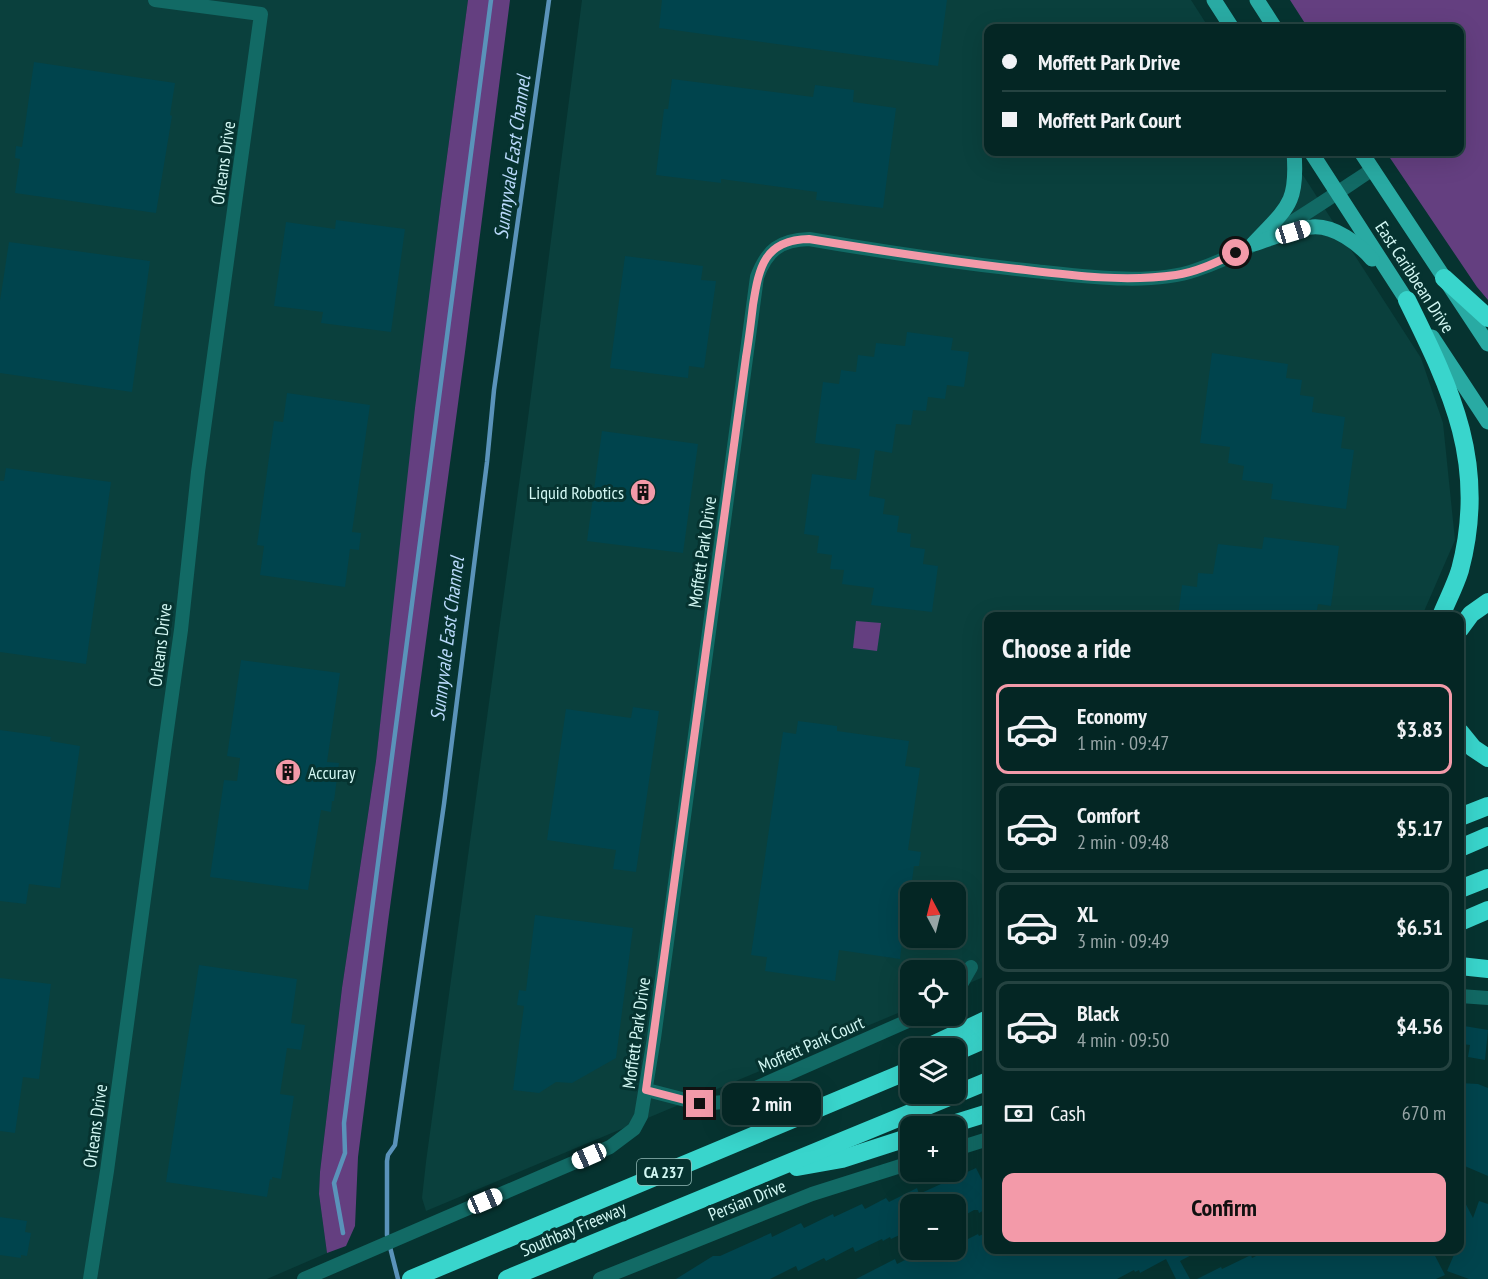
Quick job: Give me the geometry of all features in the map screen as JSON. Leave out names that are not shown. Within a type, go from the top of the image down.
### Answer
[{"type":"highway","points":[[1444,278],[1488,318]]},
{"type":"highway","points":[[1407,300],[1449,385],[1460,414],[1472,478],[1472,507],[1468,537],[1460,570],[1443,612]]},
{"type":"highway","points":[[1464,624],[1471,614],[1488,602]]},
{"type":"highway","points":[[1464,737],[1473,748],[1488,758]]},
{"type":"highway","points":[[1464,815],[1488,806]]},
{"type":"highway","points":[[1464,846],[1488,836]]},
{"type":"highway","points":[[1464,887],[1488,878]]},
{"type":"highway","points":[[1464,920],[1488,910]]},
{"type":"highway","points":[[1464,966],[1488,969]]},
{"type":"highway","points":[[947,1038],[984,1020]]},
{"type":"highway","points":[[966,1048],[984,1040]]},
{"type":"highway","points":[[825,1104],[900,1063]]},
{"type":"highway","name":"Southbay Freeway","points":[[415,1277],[900,1074]]},
{"type":"highway","name":"Southbay Freeway","points":[[507,1279],[984,1083]]},
{"type":"highway","points":[[966,1120],[984,1114]]},
{"type":"highway","points":[[763,1173],[842,1159],[900,1140]]},
{"type":"main road","points":[[1214,0],[1229,24]]},
{"type":"main road","points":[[1257,0],[1272,24]]},
{"type":"main road","points":[[1253,244],[1286,209],[1293,196],[1296,181],[1294,156]]},
{"type":"main road","name":"East Caribbean Drive","points":[[1314,156],[1488,422]]},
{"type":"main road","name":"East Caribbean Drive","points":[[1364,156],[1488,344]]},
{"type":"main road","points":[[1253,244],[1313,226],[1334,230],[1363,249],[1407,300]]},
{"type":"street","name":"Orleans Drive","points":[[90,1279],[109,1159],[181,630],[198,472],[261,14],[155,0]]},
{"type":"street","name":"Moffett Park Drive","points":[[304,1279],[610,1147],[624,1139],[634,1129],[641,1116],[757,277],[769,253],[795,239],[809,239],[934,260],[1094,278],[1176,275],[1194,271],[1253,244],[1373,169]]},
{"type":"street","points":[[966,976],[971,968]]},
{"type":"street","points":[[1464,996],[1488,998]]},
{"type":"street","name":"Moffett Park Court","points":[[646,1090],[700,1104],[724,1102],[900,1024]]},
{"type":"street","points":[[966,1146],[984,1140]]},
{"type":"street","name":"Persian Drive","points":[[600,1279],[812,1194],[900,1166]]},
{"type":"shaded area","points":[[0,0],[468,0],[441,201],[376,761],[342,988],[320,1172],[319,1194],[327,1253],[267,1279],[0,1279]]},
{"type":"shaded area","points":[[468,0],[510,0],[358,1157],[355,1226],[346,1246],[327,1253],[319,1194],[320,1172],[342,988],[376,761],[415,408]]},
{"type":"shaded area","points":[[582,0],[1191,0],[1206,24],[984,24],[984,156],[1291,156],[1421,358],[1443,423],[1455,540],[1424,612],[984,612],[984,977],[966,985],[966,960],[900,960],[900,1012],[426,1211],[422,1198],[527,426]]},
{"type":"shaded area","points":[[1290,0],[1488,0],[1488,300],[1389,156],[1464,156],[1464,24],[1305,24]]},
{"type":"shaded area","points":[[856,621],[881,623],[877,651],[853,648]]},
{"type":"building","points":[[662,0],[947,0],[938,66],[659,28]]},
{"type":"building","points":[[34,62],[175,83],[170,115],[172,116],[156,213],[15,193],[20,159],[15,158],[16,146],[22,147]]},
{"type":"building","points":[[672,79],[813,97],[815,85],[854,90],[853,102],[896,108],[883,208],[816,200],[817,192],[721,179],[721,183],[656,175],[664,109],[668,109]]},
{"type":"building","points":[[336,220],[405,229],[391,332],[321,323],[323,312],[274,306],[286,222],[335,229]]},
{"type":"building","points":[[9,242],[150,261],[132,392],[0,373],[0,301]]},
{"type":"building","points":[[625,256],[703,266],[701,280],[716,281],[704,368],[689,366],[688,378],[610,368]]},
{"type":"building","points":[[907,332],[953,338],[951,350],[969,352],[964,387],[947,385],[945,399],[928,397],[926,411],[913,410],[911,425],[896,424],[892,453],[875,450],[869,496],[885,499],[883,514],[899,516],[897,532],[911,534],[910,547],[925,549],[923,564],[938,566],[932,612],[871,605],[874,588],[842,584],[844,570],[830,569],[832,555],[817,553],[819,536],[804,534],[812,474],[856,480],[860,449],[815,443],[823,382],[839,384],[841,370],[856,372],[858,355],[874,357],[876,343],[905,346]]},
{"type":"building","points":[[1212,353],[1288,364],[1286,378],[1302,380],[1300,395],[1314,397],[1312,412],[1345,417],[1341,448],[1354,450],[1346,509],[1271,499],[1273,484],[1242,480],[1244,466],[1228,463],[1230,447],[1200,443]]},
{"type":"building","points":[[287,393],[370,405],[352,532],[361,533],[359,550],[350,549],[345,587],[260,575],[264,546],[257,545],[274,421],[283,422]]},
{"type":"building","name":"Liquid Robotics","points":[[602,431],[698,444],[683,553],[587,541]]},
{"type":"building","points":[[6,468],[111,482],[86,664],[0,652],[0,481],[4,481]]},
{"type":"building","points":[[1264,537],[1339,546],[1331,606],[1318,604],[1317,612],[1179,612],[1182,585],[1197,587],[1198,573],[1213,574],[1218,544],[1262,549]]},
{"type":"building","name":"Accuray","points":[[241,660],[340,673],[327,762],[339,763],[334,801],[332,801],[331,812],[321,810],[308,890],[210,877],[224,780],[237,781],[240,758],[227,756]]},
{"type":"building","points":[[633,707],[659,711],[636,872],[613,869],[616,850],[547,840],[566,709],[631,718]]},
{"type":"building","points":[[798,721],[837,726],[837,731],[909,741],[905,766],[920,768],[908,850],[921,852],[919,866],[914,866],[912,882],[900,882],[898,918],[900,918],[900,959],[839,950],[835,981],[765,971],[767,957],[751,955],[783,732],[796,734]]},
{"type":"building","points":[[0,730],[51,737],[50,741],[80,746],[60,888],[29,884],[26,904],[0,901]]},
{"type":"building","points":[[535,915],[633,928],[616,1058],[572,1083],[556,1082],[539,1093],[513,1090],[524,1006],[517,1005],[519,990],[526,991]]},
{"type":"building","points":[[199,965],[297,979],[291,1023],[305,1025],[301,1050],[287,1048],[280,1094],[294,1096],[281,1179],[272,1177],[272,1180],[270,1179],[267,1197],[166,1182]]},
{"type":"building","points":[[0,978],[51,984],[39,1079],[23,1077],[15,1133],[0,1131]]},
{"type":"building","points":[[1464,1026],[1488,1030],[1485,1060],[1468,1057],[1470,1045],[1464,1044]]},
{"type":"building","points":[[1464,1083],[1478,1084],[1488,1088],[1488,1176],[1464,1166]]},
{"type":"building","points":[[976,1168],[984,1184],[984,1210],[979,1213],[978,1210],[966,1214],[966,1194],[919,1194],[945,1182],[966,1182],[966,1173]]},
{"type":"building","points":[[917,1188],[919,1194],[905,1194]]},
{"type":"building","points":[[900,1196],[900,1235],[891,1239],[890,1237],[883,1241],[882,1239],[855,1252],[853,1247],[826,1261],[824,1258],[798,1271],[796,1266],[770,1279],[676,1279],[713,1256],[720,1256],[771,1233],[772,1237],[801,1223],[804,1228],[833,1214],[834,1217],[862,1204],[865,1209],[886,1198],[889,1202]]},
{"type":"building","points":[[1464,1201],[1473,1218],[1479,1201],[1488,1204],[1488,1279],[1469,1279],[1447,1271],[1454,1254],[1464,1254]]},
{"type":"building","points":[[0,1217],[27,1221],[25,1232],[31,1233],[27,1256],[21,1255],[21,1258],[0,1255]]},
{"type":"building","points":[[978,1234],[979,1236],[984,1234],[984,1254],[1193,1254],[1180,1261],[1190,1279],[1176,1279],[1166,1259],[1140,1273],[1139,1270],[1135,1272],[1134,1270],[1117,1279],[856,1279],[895,1259],[897,1264],[905,1260],[966,1260],[966,1240]]},
{"type":"building","points":[[1260,1254],[1434,1254],[1445,1275],[1436,1279],[1197,1279],[1251,1255],[1252,1258]]},
{"type":"waterway","points":[[343,1233],[334,1183],[345,1153],[344,1123],[491,0]]},
{"type":"waterway","name":"Sunnyvale East Channel","points":[[398,1279],[387,1235],[387,1161],[395,1145],[444,804],[494,390],[549,0]]},
{"type":"place","name":"Liquid Robotics","points":[[643,492]]},
{"type":"place","name":"Accuray","points":[[288,772]]},
{"type":"route","points":[[700,1104],[646,1090],[757,277],[763,262],[769,253],[782,244],[795,239],[809,239],[934,260],[1094,278],[1138,278],[1194,271],[1236,253]]}]
